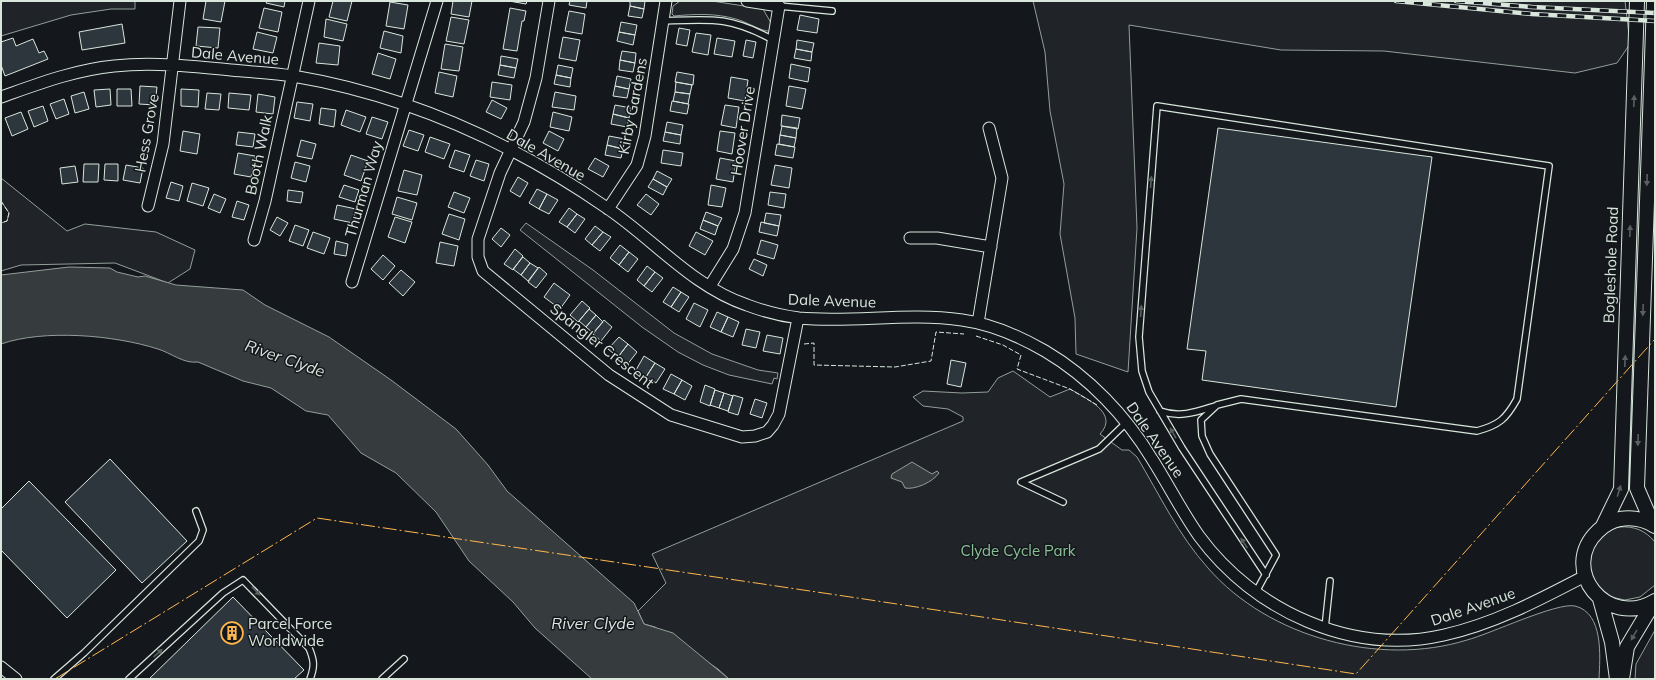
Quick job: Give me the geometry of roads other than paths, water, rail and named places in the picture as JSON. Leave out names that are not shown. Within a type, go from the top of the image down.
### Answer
[{"type":"street","name":"Hess Grove","points":[[148,206],[163,144],[180,1]]},
{"type":"street","name":"Booth Walk","points":[[254,240],[265,201],[309,1]]},
{"type":"street","name":"Thurman Way","points":[[352,282],[404,104],[437,1]]},
{"type":"street","points":[[512,149],[524,122],[536,78],[549,1]]},
{"type":"street","name":"Kirby Gardens","points":[[608,209],[637,165],[645,136],[666,1]]},
{"type":"street","points":[[747,1],[779,6]]},
{"type":"street","name":"Bogleshole Road","points":[[1603,526],[1621,489],[1637,1]]},
{"type":"street","points":[[1654,1],[1637,488],[1654,525]]},
{"type":"street","name":"Hoover Drive","points":[[710,286],[733,249],[745,213],[779,6]]},
{"type":"street","name":"Dale Avenue","points":[[1,97],[66,74],[115,66],[172,65],[292,76],[348,88],[404,104],[512,149],[608,209],[682,268],[742,304],[798,318],[942,318],[978,323],[1004,330],[1049,354],[1097,390],[1127,422],[1149,453],[1200,537],[1232,573],[1256,592],[1299,619],[1326,628],[1365,638],[1390,641],[1411,641],[1447,634],[1500,616],[1549,595],[1585,576]]},
{"type":"street","points":[[978,323],[1002,178],[989,128]]},
{"type":"street","name":"Spangler Crescent","points":[[512,149],[500,173],[478,239],[478,257],[483,271],[609,375],[671,415],[742,437],[754,436],[767,432],[779,414],[798,318]]},
{"type":"street","points":[[910,238],[938,238],[991,247]]},
{"type":"street","points":[[1654,525],[1641,519],[1628,518],[1615,520],[1603,526],[1593,536],[1586,548],[1584,562],[1585,576],[1591,588],[1600,599],[1613,606],[1627,609],[1641,607],[1655,601]]},
{"type":"street","points":[[1600,599],[1612,642],[1617,679]]},
{"type":"street","points":[[1622,679],[1627,648],[1655,601]]},
{"type":"street","points":[[1,667],[16,679]]},
{"type":"lane","points":[[779,6],[832,11]]},
{"type":"lane","points":[[663,21],[707,19],[725,20],[750,27],[773,40]]},
{"type":"lane","points":[[1160,412],[1172,415],[1188,414],[1241,399],[1477,431],[1494,426],[1509,414],[1517,399],[1550,166],[1157,106],[1139,337],[1142,371],[1149,392],[1160,412],[1266,575]]},
{"type":"lane","points":[[1217,405],[1201,420],[1202,436],[1210,454],[1276,555],[1256,592]]},
{"type":"lane","points":[[1063,502],[1021,482],[1099,449],[1127,422]]},
{"type":"lane","points":[[54,679],[84,653],[199,541],[203,530],[196,511]]},
{"type":"lane","points":[[129,679],[223,593],[243,580],[309,648],[314,660],[314,669],[310,679]]},
{"type":"lane","points":[[1326,628],[1330,581]]},
{"type":"lane","points":[[382,679],[404,659]]},
{"type":"water","name":"River Clyde","points":[[69,267],[110,268],[117,272],[138,277],[145,276],[176,285],[243,290],[265,305],[329,337],[391,380],[456,429],[488,465],[507,491],[634,603],[644,624],[673,633],[729,679],[592,679],[535,628],[513,602],[469,561],[436,512],[396,473],[361,453],[328,415],[306,411],[271,388],[243,381],[198,362],[183,360],[158,349],[121,340],[100,337],[58,335],[18,339],[1,344],[1,275]]},
{"type":"water","points":[[912,462],[932,474],[937,471],[939,473],[924,485],[914,488],[905,488],[902,482],[891,478],[892,474]]},
{"type":"railway","points":[[1396,1],[1532,14],[1655,21]]},
{"type":"railway","points":[[1456,1],[1532,7],[1655,13]]},
{"type":"place","name":"Parcel Force Worldwide","points":[[232,633]]},
{"type":"park label","name":"Clyde Cycle Park","points":[[1018,551]]}]
